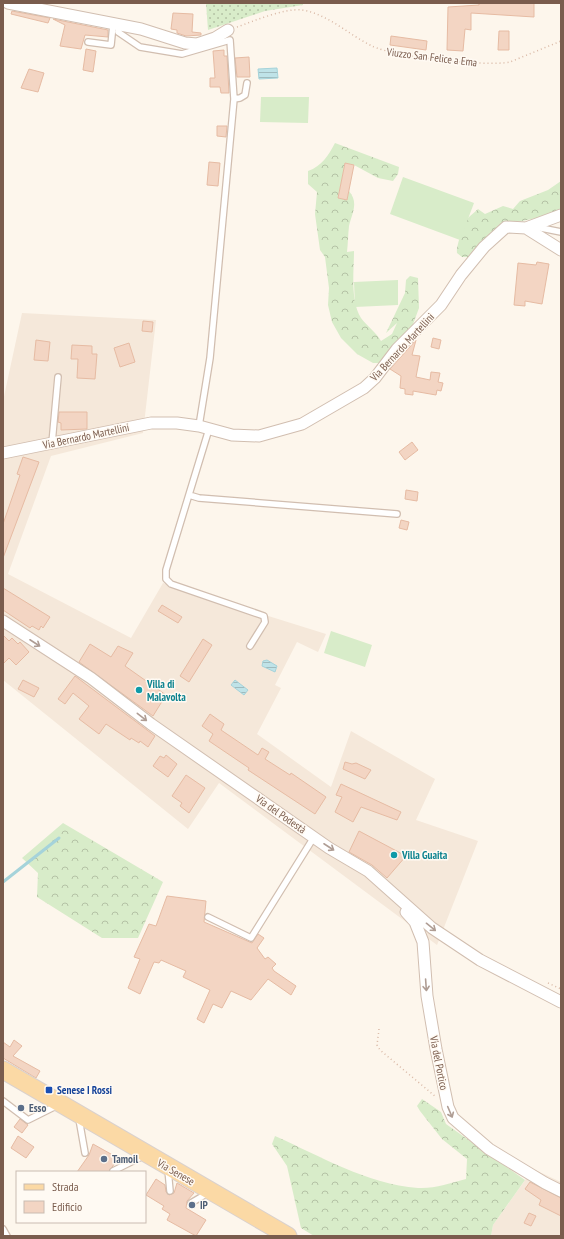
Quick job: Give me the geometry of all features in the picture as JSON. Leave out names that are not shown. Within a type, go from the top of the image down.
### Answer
[{"type":"main road","name":"Via Senese","points":[[3,1070],[288,1236]]},
{"type":"street","points":[[8,3],[141,30],[170,40],[197,44],[215,38],[228,30]]},
{"type":"street","name":"Via Bernardo Martellini","points":[[3,453],[151,423],[177,423],[204,427],[232,435],[259,436],[302,424],[364,388],[375,378],[397,349],[441,305],[461,276],[484,247],[506,227],[528,227],[561,215]]},
{"type":"street","points":[[528,227],[561,250]]},
{"type":"street","name":"Via del Podestà","points":[[3,621],[91,678],[151,724],[314,837],[368,870],[432,928],[474,956],[561,1002]]},
{"type":"street","name":"Via del Portico","points":[[387,888],[395,901],[415,922],[423,942],[427,996],[436,1049],[448,1107],[453,1118],[459,1125],[489,1148],[545,1183],[561,1191]]},
{"type":"lane","points":[[88,42],[111,45],[116,25]]},
{"type":"lane","points":[[116,25],[118,32],[140,47],[182,54],[230,40],[234,99],[204,427],[189,495],[166,570],[166,579],[170,584],[264,616],[265,622],[250,646]]},
{"type":"lane","points":[[234,99],[245,95],[247,83]]},
{"type":"lane","points":[[528,227],[561,232]]},
{"type":"lane","points":[[52,444],[58,377]]},
{"type":"lane","points":[[189,495],[199,498],[397,514]]},
{"type":"lane","points":[[208,917],[251,938],[314,837]]},
{"type":"lane","points":[[3,1101],[28,1120],[59,1104]]},
{"type":"lane","points":[[79,1115],[85,1153]]},
{"type":"lane","points":[[113,1171],[147,1154]]},
{"type":"lane","points":[[167,1166],[170,1191]]},
{"type":"lane","points":[[191,1203],[211,1192]]},
{"type":"lane","points":[[3,1229],[7,1236]]},
{"type":"path","name":"Viuzzo San Felice a Ema","points":[[228,30],[278,13],[300,10],[332,22],[385,52],[473,63],[502,64],[561,40]]},
{"type":"path","points":[[378,1029],[377,1045],[380,1050],[448,1107]]},
{"type":"shaded area","points":[[22,313],[156,320],[143,433],[51,456],[8,574],[131,638],[163,583],[326,634],[318,652],[297,642],[275,685],[281,688],[257,734],[331,787],[351,731],[435,779],[416,820],[478,841],[437,945],[219,783],[188,829],[3,680],[3,401]]},
{"type":"shaded area","points":[[533,1169],[561,1182],[561,1236],[491,1236],[493,1225]]},
{"type":"green space","points":[[206,3],[303,3],[303,5],[265,11],[208,30]]},
{"type":"green space","points":[[261,97],[309,97],[308,123],[260,122]]},
{"type":"green space","points":[[335,143],[399,167],[398,174],[393,181],[378,178],[354,165],[345,163],[338,198],[347,200],[349,191],[354,200],[354,208],[349,226],[347,252],[354,251],[353,286],[355,303],[361,318],[381,341],[392,334],[397,323],[386,333],[405,293],[406,280],[410,276],[418,278],[419,308],[412,327],[379,363],[373,363],[357,354],[341,338],[332,322],[328,305],[329,288],[325,257],[320,250],[315,214],[317,192],[308,184],[308,171],[324,160]]},
{"type":"green space","points":[[403,177],[474,203],[460,240],[390,214]]},
{"type":"green space","points":[[561,181],[561,213],[512,223],[471,257],[462,257],[457,253],[459,240],[466,221],[478,209],[485,214],[503,206],[513,209],[520,201],[548,190]]},
{"type":"green space","points":[[398,280],[398,305],[355,307],[354,282]]},
{"type":"green space","points":[[331,631],[372,645],[365,667],[324,653]]},
{"type":"green space","points":[[63,823],[163,882],[138,938],[102,938],[37,897],[38,873],[22,858]]},
{"type":"green space","points":[[422,1099],[441,1112],[446,1124],[525,1180],[493,1225],[491,1236],[314,1236],[301,1228],[287,1166],[272,1144],[275,1136],[344,1168],[380,1181],[418,1188],[430,1188],[466,1179],[467,1159],[442,1139],[420,1111],[417,1106]]},
{"type":"water","points":[[277,68],[278,78],[259,79],[258,69]]},
{"type":"water","points":[[267,660],[277,666],[275,672],[262,666],[263,661]]},
{"type":"water","points":[[235,680],[248,690],[244,695],[231,685]]},
{"type":"building","points":[[479,3],[534,3],[534,17],[471,13],[471,30],[465,29],[463,51],[447,50],[448,7],[479,5]]},
{"type":"building","points":[[12,11],[50,18],[48,23],[11,14]]},
{"type":"building","points":[[173,13],[193,14],[192,32],[201,33],[201,35],[186,36],[177,33],[177,30],[171,29]]},
{"type":"building","points":[[53,19],[108,30],[108,37],[85,35],[81,49],[60,46],[65,25]]},
{"type":"building","points":[[499,31],[509,31],[509,50],[498,50]]},
{"type":"building","points":[[391,36],[427,41],[426,50],[390,45]]},
{"type":"building","points":[[86,49],[96,51],[93,72],[83,70]]},
{"type":"building","points":[[224,50],[224,56],[227,56],[229,93],[221,93],[220,87],[210,87],[210,78],[215,78],[213,51]]},
{"type":"building","points":[[249,57],[250,77],[237,77],[235,58]]},
{"type":"building","points":[[29,69],[44,73],[38,92],[21,88]]},
{"type":"building","points":[[217,126],[227,126],[226,137],[217,136]]},
{"type":"building","points":[[209,162],[220,163],[218,186],[207,185]]},
{"type":"building","points":[[345,163],[354,165],[347,200],[338,198]]},
{"type":"building","points":[[537,262],[549,264],[542,304],[525,301],[525,306],[514,305],[518,263],[536,265]]},
{"type":"building","points":[[143,321],[153,322],[152,332],[142,331]]},
{"type":"building","points":[[433,338],[441,340],[439,349],[431,347]]},
{"type":"building","points":[[36,340],[50,342],[48,361],[34,360]]},
{"type":"building","points":[[416,340],[412,355],[420,356],[416,377],[430,380],[431,372],[440,373],[438,382],[443,383],[441,391],[437,390],[436,395],[413,391],[413,395],[405,394],[405,389],[400,388],[401,376],[390,369]]},
{"type":"building","points":[[129,343],[135,362],[120,367],[114,348]]},
{"type":"building","points":[[72,345],[92,346],[92,354],[97,354],[95,379],[77,378],[78,359],[71,359]]},
{"type":"building","points":[[59,412],[87,412],[87,429],[61,430],[61,423],[58,422]]},
{"type":"building","points":[[412,442],[418,450],[405,460],[399,452]]},
{"type":"building","points":[[23,457],[39,462],[3,558],[3,524],[20,475],[17,474]]},
{"type":"building","points":[[406,490],[418,492],[417,501],[405,499]]},
{"type":"building","points":[[401,520],[409,522],[407,530],[399,528]]},
{"type":"building","points":[[3,588],[50,617],[43,628],[41,626],[39,630],[32,626],[30,628],[3,610]]},
{"type":"building","points":[[162,605],[182,617],[178,623],[158,611]]},
{"type":"building","points":[[3,635],[9,641],[12,638],[18,644],[20,642],[29,652],[16,665],[9,658],[3,664]]},
{"type":"building","points":[[203,639],[212,645],[189,682],[180,676]]},
{"type":"building","points":[[90,644],[111,657],[118,646],[133,653],[125,666],[166,695],[153,716],[79,662]]},
{"type":"building","points":[[75,676],[155,736],[148,747],[140,741],[139,743],[131,738],[130,740],[106,724],[99,734],[79,719],[89,706],[73,693],[65,704],[58,699]]},
{"type":"building","points":[[23,680],[39,688],[34,697],[18,689]]},
{"type":"building","points":[[210,714],[224,724],[221,730],[258,755],[262,748],[269,752],[265,759],[290,775],[291,773],[326,797],[315,814],[248,770],[249,768],[209,741],[213,734],[202,726]]},
{"type":"building","points":[[166,755],[177,764],[168,777],[153,766],[160,756],[164,758]]},
{"type":"building","points":[[345,762],[352,764],[356,763],[371,770],[365,779],[343,769]]},
{"type":"building","points":[[186,775],[205,788],[189,813],[180,806],[182,803],[172,796]]},
{"type":"building","points":[[341,784],[401,812],[397,820],[361,807],[353,822],[335,812],[342,797],[336,795]]},
{"type":"building","name":"Villa Guaita","points":[[359,831],[406,856],[387,878],[372,865],[349,852]]},
{"type":"building","points":[[167,896],[206,901],[204,922],[252,943],[258,934],[264,938],[257,948],[265,959],[268,957],[276,964],[272,968],[274,971],[296,986],[291,995],[268,979],[251,1000],[231,991],[222,1008],[213,1004],[204,1023],[197,1019],[210,990],[183,977],[186,971],[161,960],[159,963],[154,962],[140,994],[128,988],[140,959],[134,957],[149,924],[156,926]]},
{"type":"building","points":[[14,1040],[22,1046],[13,1056],[40,1071],[36,1078],[3,1058],[3,1042],[10,1047]]},
{"type":"building","points":[[20,1119],[28,1125],[22,1133],[14,1127]]},
{"type":"building","points":[[18,1136],[34,1147],[26,1158],[11,1148]]},
{"type":"building","points":[[93,1144],[118,1158],[110,1171],[78,1171],[89,1155]]},
{"type":"building","points":[[156,1179],[165,1185],[166,1192],[169,1195],[174,1193],[177,1183],[194,1193],[187,1201],[186,1208],[206,1220],[196,1236],[167,1220],[170,1214],[162,1209],[164,1206],[146,1195]]},
{"type":"building","points":[[530,1182],[561,1198],[561,1216],[539,1205],[541,1200],[525,1189]]},
{"type":"building","points":[[529,1213],[536,1216],[531,1226],[524,1223]]},
{"type":"waterway","points":[[3,882],[59,838]]},
{"type":"place","name":"Villa di Malavolta","points":[[139,690]]},
{"type":"place","name":"Villa Guaita","points":[[394,855]]},
{"type":"place","name":"Senese I Rossi","points":[[49,1090]]},
{"type":"place","name":"Esso","points":[[21,1108]]},
{"type":"place","name":"Tamoil","points":[[104,1159]]},
{"type":"place","name":"IP","points":[[192,1205]]}]
